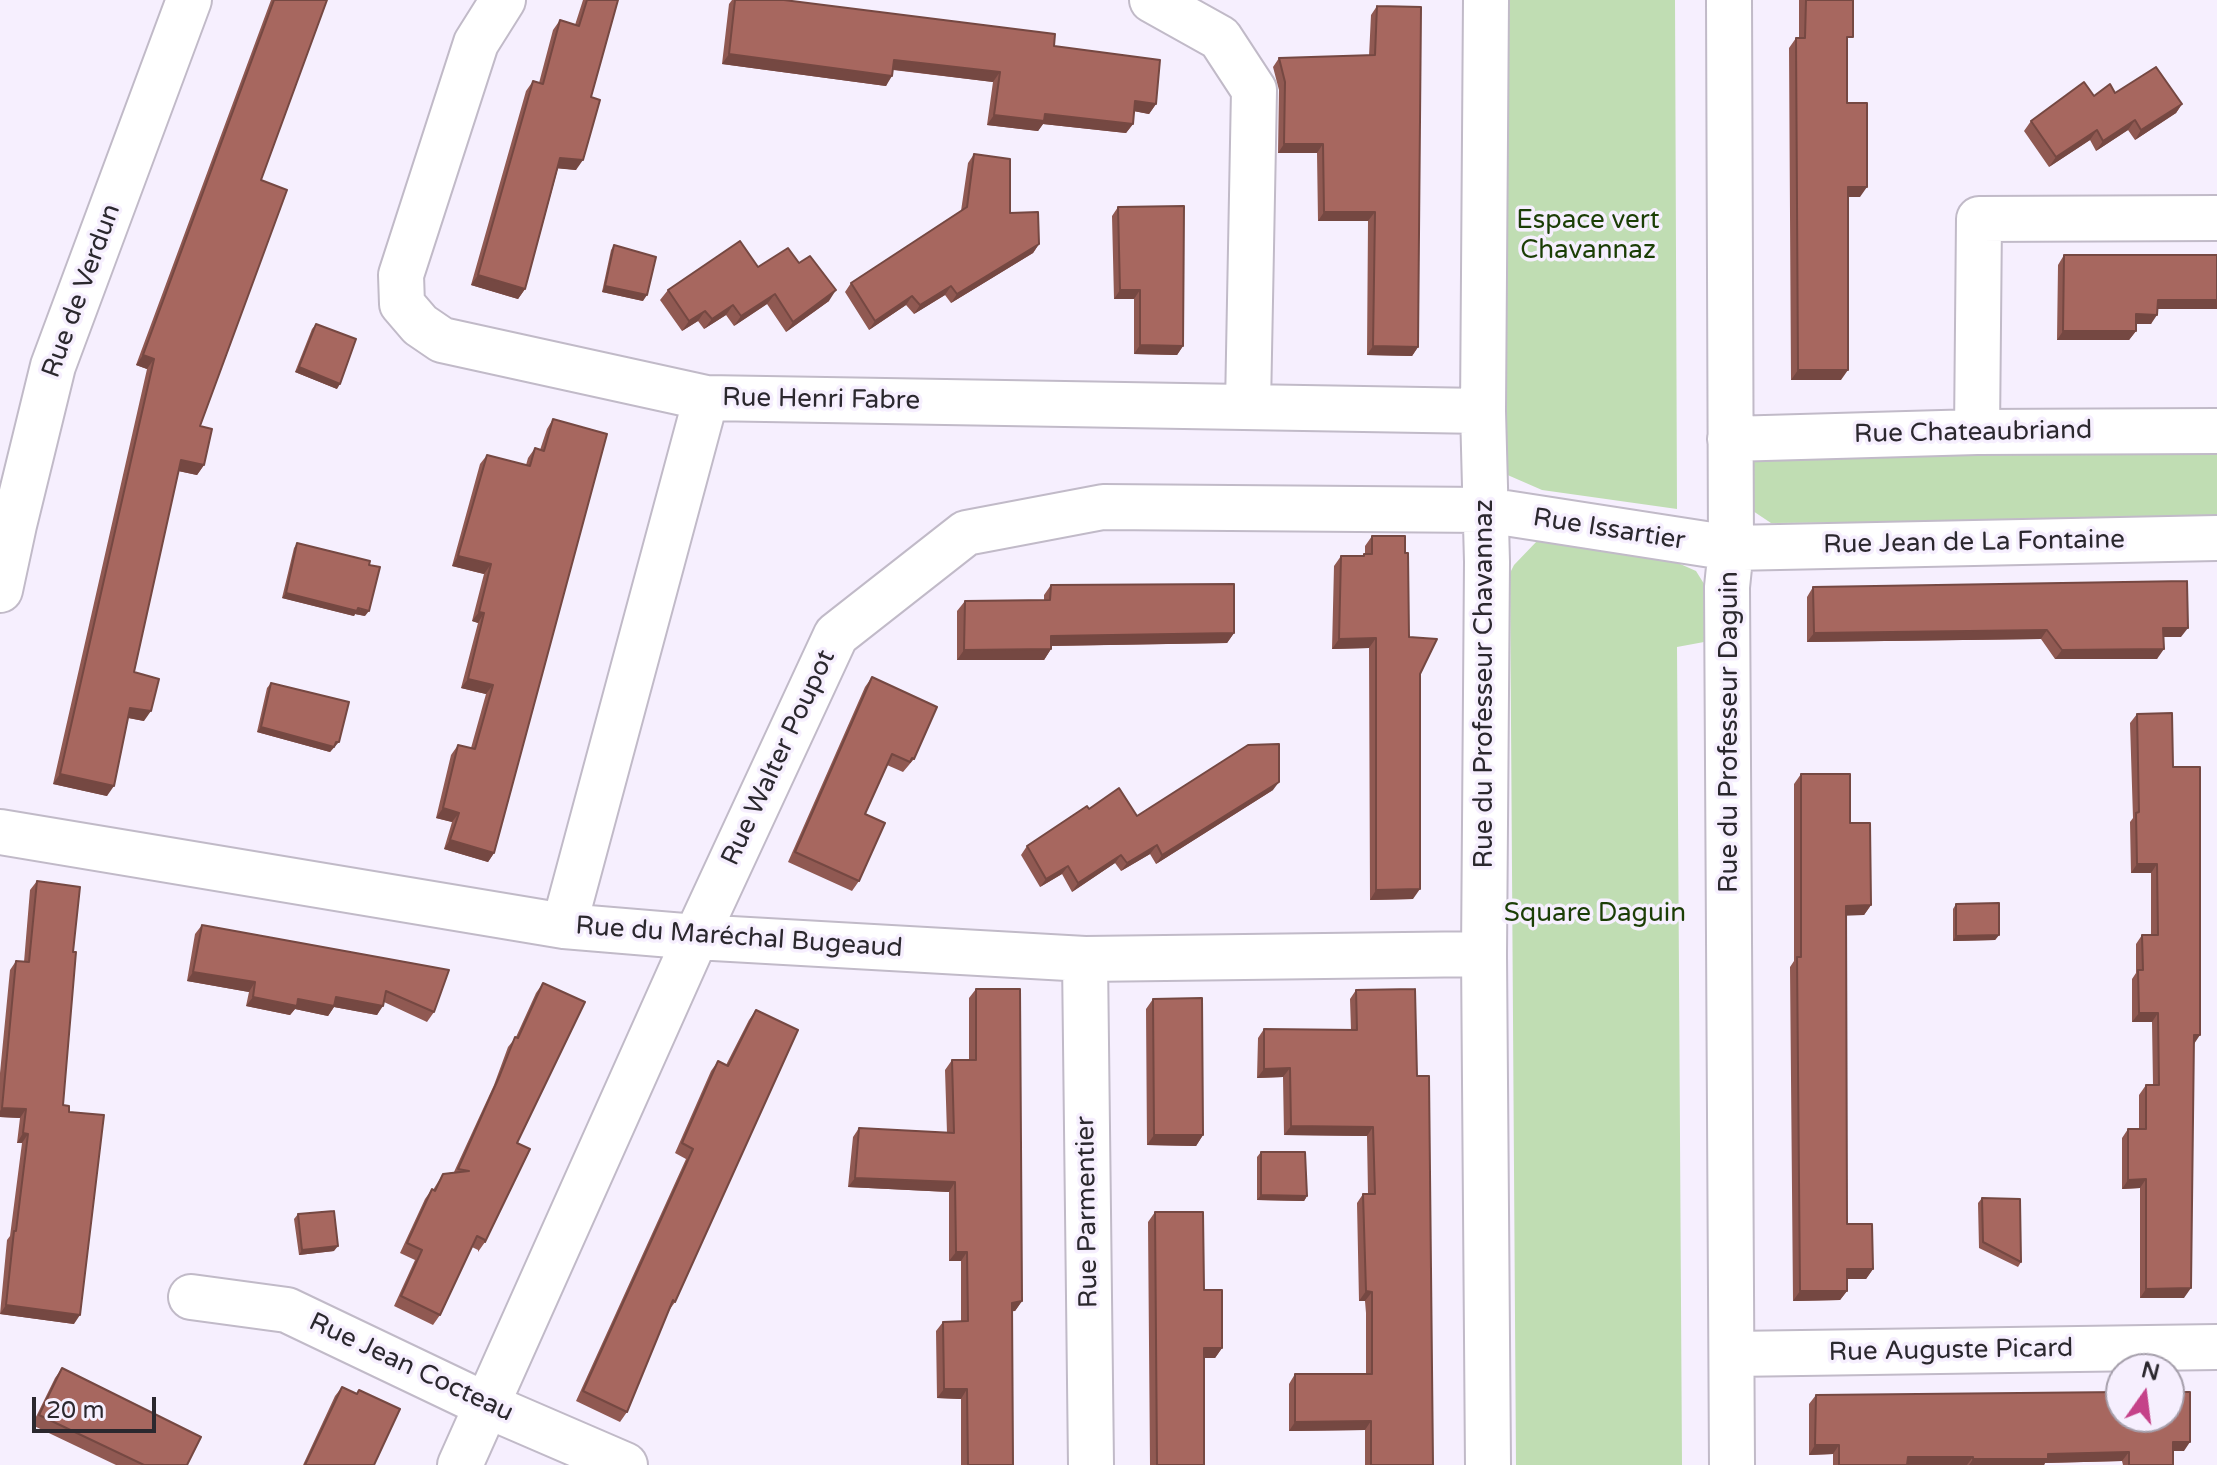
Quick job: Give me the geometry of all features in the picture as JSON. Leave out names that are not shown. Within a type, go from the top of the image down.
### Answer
[{"type":"street","name":"Rue de Verdun","points":[[0,590],[53,366],[189,0]]},
{"type":"street","points":[[503,0],[476,43],[401,275],[402,304],[420,325],[442,340],[706,398]]},
{"type":"street","points":[[1152,0],[1220,38],[1254,90],[1248,406]]},
{"type":"street","name":"Rue du Professeur Chavannaz","points":[[1486,0],[1483,411],[1486,510],[1484,954],[1488,1465]]},
{"type":"street","name":"Rue du Professeur Daguin","points":[[1729,0],[1731,548],[1727,587],[1732,1465]]},
{"type":"street","points":[[1977,432],[1979,219],[2217,218]]},
{"type":"street","name":"Rue Henri Fabre","points":[[564,926],[706,398],[1483,411]]},
{"type":"street","name":"Rue Chateaubriand","points":[[1730,439],[1977,432],[2217,431]]},
{"type":"street","name":"Rue Walter Poupot","points":[[460,1465],[696,937],[836,635],[966,533],[1103,507],[1486,510]]},
{"type":"street","name":"Rue Issartier","points":[[1486,510],[1731,548]]},
{"type":"street","name":"Rue Jean de La Fontaine","points":[[1731,548],[2217,538]]},
{"type":"street","name":"Rue du Maréchal Bugeaud","points":[[0,832],[564,926],[696,937],[1085,959],[1484,954]]},
{"type":"street","name":"Rue Parmentier","points":[[1085,959],[1091,1465]]},
{"type":"street","name":"Rue Jean Cocteau","points":[[191,1297],[287,1310],[486,1405],[625,1465]]},
{"type":"street","name":"Rue Auguste Picard","points":[[1732,1354],[2217,1347]]},
{"type":"green space","name":"Espace vert Chavannaz","points":[[1498,0],[1675,0],[1677,509],[1542,490],[1503,473]]},
{"type":"green space","points":[[2217,445],[2217,520],[1771,523],[1750,509],[1745,469],[1753,460]]},
{"type":"green space","name":"Square Daguin","points":[[1538,540],[1678,563],[1696,571],[1706,587],[1704,642],[1677,647],[1682,1465],[1516,1465],[1510,573]]},
{"type":"building","points":[[274,0],[327,0],[261,180],[287,190],[200,426],[212,429],[204,465],[181,460],[134,672],[159,679],[151,711],[130,708],[114,786],[60,774],[154,359],[143,355]]},
{"type":"building","points":[[587,0],[618,0],[591,97],[600,100],[583,160],[560,158],[525,289],[478,275],[533,81],[543,84],[560,20],[579,26]]},
{"type":"building","points":[[735,0],[784,0],[1055,34],[1054,46],[1160,60],[1156,104],[1135,101],[1133,124],[1045,114],[1044,121],[994,115],[1000,72],[894,60],[892,76],[729,54]]},
{"type":"building","points":[[1806,0],[1853,0],[1853,37],[1847,37],[1847,103],[1867,103],[1867,187],[1848,187],[1848,370],[1798,370],[1796,38],[1805,38]]},
{"type":"building","points":[[1377,6],[1421,7],[1418,347],[1373,346],[1375,212],[1324,212],[1323,144],[1284,144],[1285,82],[1279,58],[1375,55]]},
{"type":"building","points":[[2156,67],[2182,104],[2141,130],[2135,120],[2103,141],[2097,130],[2056,157],[2031,121],[2084,82],[2094,96],[2110,84],[2115,93]]},
{"type":"building","points":[[974,154],[1010,159],[1010,213],[1038,212],[1039,244],[957,294],[951,286],[920,305],[912,296],[875,321],[851,283],[967,207]]},
{"type":"building","points":[[1184,206],[1183,346],[1140,345],[1140,290],[1120,290],[1118,207]]},
{"type":"building","points":[[740,241],[758,267],[788,248],[799,263],[810,256],[836,290],[793,322],[775,294],[741,316],[733,305],[712,319],[705,311],[689,321],[668,290]]},
{"type":"building","points":[[614,245],[656,257],[647,295],[605,286]]},
{"type":"building","points":[[2064,255],[2217,255],[2217,300],[2158,300],[2157,315],[2136,314],[2136,331],[2063,331]]},
{"type":"building","points":[[316,324],[356,339],[340,384],[299,367]]},
{"type":"building","points":[[553,419],[607,434],[494,853],[450,840],[459,813],[443,808],[458,745],[475,749],[493,685],[468,679],[484,613],[479,612],[491,564],[458,556],[487,455],[530,466],[535,448],[544,451]]},
{"type":"building","points":[[1372,536],[1405,536],[1409,637],[1437,639],[1420,674],[1420,889],[1376,890],[1376,638],[1339,639],[1341,556],[1372,554]]},
{"type":"building","points":[[297,543],[370,561],[369,565],[380,567],[369,611],[358,608],[357,611],[286,593]]},
{"type":"building","points":[[2187,581],[2188,628],[2163,628],[2164,649],[2062,650],[2047,630],[1814,633],[1813,587]]},
{"type":"building","points":[[1234,584],[1234,633],[1051,636],[1051,649],[964,650],[965,601],[1050,600],[1051,585]]},
{"type":"building","points":[[872,677],[937,707],[914,759],[910,762],[892,754],[865,814],[885,823],[859,881],[795,852]]},
{"type":"building","points":[[271,683],[349,702],[339,742],[334,747],[261,727]]},
{"type":"building","points":[[2172,713],[2173,767],[2200,767],[2200,1035],[2194,1035],[2191,1288],[2146,1289],[2146,1179],[2128,1180],[2128,1129],[2146,1129],[2146,1085],[2159,1085],[2158,1013],[2139,1013],[2138,970],[2143,970],[2142,935],[2158,935],[2157,864],[2137,864],[2137,714]]},
{"type":"building","points":[[1279,744],[1279,782],[1162,855],[1157,845],[1127,863],[1121,855],[1078,883],[1068,866],[1046,879],[1027,846],[1119,788],[1137,816],[1248,745]]},
{"type":"building","points":[[1801,774],[1850,774],[1850,823],[1870,823],[1871,905],[1846,906],[1847,1224],[1872,1224],[1873,1269],[1847,1269],[1847,1291],[1800,1291],[1797,957],[1801,957]]},
{"type":"building","points":[[37,881],[80,887],[63,1105],[69,1106],[69,1112],[104,1115],[80,1315],[6,1305],[28,1134],[23,1133],[26,1109],[2,1108],[16,961],[29,962]]},
{"type":"building","points":[[1999,903],[1999,935],[1956,936],[1956,904]]},
{"type":"building","points":[[202,925],[449,970],[434,1012],[386,991],[383,1006],[336,997],[334,1006],[298,999],[297,1006],[253,997],[255,982],[193,972]]},
{"type":"building","points":[[543,983],[585,1002],[517,1143],[530,1149],[485,1242],[477,1236],[440,1315],[401,1296],[422,1250],[407,1243],[432,1189],[435,1191],[443,1174],[469,1171],[458,1169],[515,1037],[518,1038]]},
{"type":"building","points":[[976,989],[1020,989],[1022,1301],[1012,1303],[1013,1465],[968,1465],[967,1389],[944,1389],[943,1322],[968,1321],[967,1252],[956,1252],[955,1182],[855,1178],[859,1128],[954,1133],[952,1060],[976,1060]]},
{"type":"building","points":[[1415,989],[1417,1076],[1429,1076],[1433,1465],[1371,1465],[1371,1421],[1295,1422],[1295,1374],[1372,1374],[1372,1292],[1366,1291],[1363,1194],[1375,1194],[1373,1127],[1291,1126],[1290,1068],[1264,1069],[1264,1029],[1357,1030],[1356,990]]},
{"type":"building","points":[[1202,998],[1203,1135],[1154,1135],[1153,999]]},
{"type":"building","points":[[756,1010],[798,1030],[675,1302],[673,1300],[627,1412],[583,1391],[693,1149],[682,1143],[718,1061],[728,1066]]},
{"type":"building","points":[[1261,1152],[1305,1152],[1307,1196],[1261,1195]]},
{"type":"building","points":[[1982,1198],[2020,1199],[2021,1262],[1983,1242]]},
{"type":"building","points":[[334,1211],[338,1246],[302,1250],[298,1214]]},
{"type":"building","points":[[1155,1212],[1203,1212],[1204,1290],[1222,1290],[1222,1348],[1204,1348],[1204,1465],[1157,1465]]},
{"type":"building","points":[[62,1368],[201,1437],[187,1465],[144,1465],[39,1415]]},
{"type":"building","points":[[342,1387],[357,1394],[359,1390],[400,1409],[374,1465],[305,1465]]},
{"type":"building","points":[[2105,1392],[2105,1433],[2185,1433],[2185,1392],[2190,1392],[2190,1442],[2173,1442],[2173,1465],[2129,1465],[2129,1452],[2048,1454],[2048,1459],[1908,1457],[1907,1465],[1839,1465],[1839,1445],[1815,1445],[1816,1395]]}]
